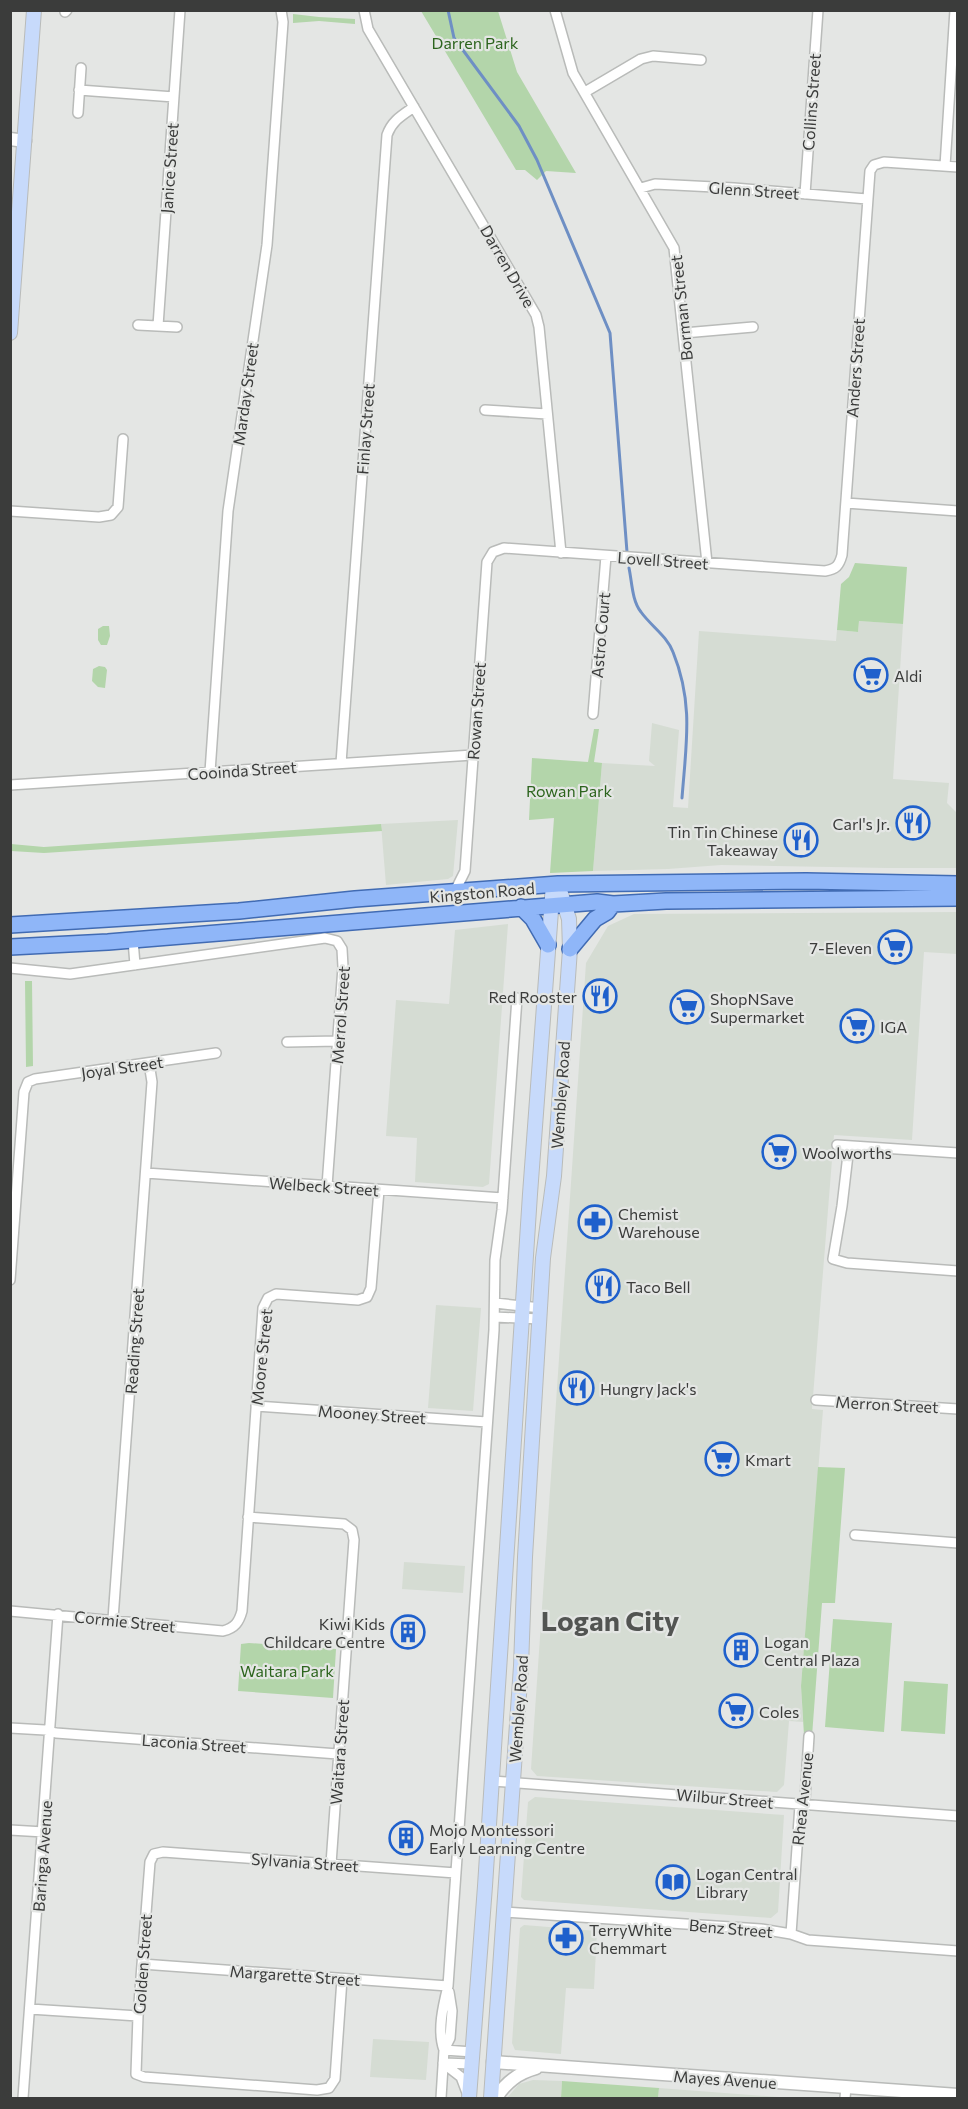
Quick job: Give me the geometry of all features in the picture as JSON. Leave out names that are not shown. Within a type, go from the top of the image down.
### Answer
[{"type":"main road","points":[[10,333],[18,140],[34,10]]},
{"type":"main road","name":"Kingston Road","points":[[10,925],[239,911],[556,884],[817,881],[957,884]]},
{"type":"main road","name":"Wembley Road","points":[[469,2098],[548,945],[558,905],[556,884]]},
{"type":"main road","name":"Kingston Road","points":[[10,947],[62,946],[597,902],[613,904],[666,901],[957,898]]},
{"type":"main road","points":[[570,949],[595,919],[608,912],[613,904]]},
{"type":"main road","name":"Wembley Road","points":[[491,2098],[513,1782],[543,1258],[554,1176],[570,949],[570,927],[558,905]]},
{"type":"main road","points":[[521,907],[533,919],[548,945]]},
{"type":"main road","points":[[473,2058],[493,2062]]},
{"type":"street","name":"Janice Street","points":[[158,326],[180,10]]},
{"type":"street","name":"Darren Drive","points":[[364,10],[368,30],[536,315],[561,552]]},
{"type":"street","name":"Borman Street","points":[[555,10],[573,73],[674,248],[707,563]]},
{"type":"street","name":"Collins Street","points":[[805,194],[818,10]]},
{"type":"street","points":[[956,10],[945,166],[957,167]]},
{"type":"street","name":"Marday Street","points":[[210,772],[228,511],[267,245],[282,13]]},
{"type":"street","points":[[585,93],[641,59],[653,56],[700,60]]},
{"type":"street","points":[[78,113],[81,68]]},
{"type":"street","points":[[79,90],[174,97]]},
{"type":"street","name":"Finlay Street","points":[[341,763],[387,135],[390,125],[414,107]]},
{"type":"street","name":"Anders Street","points":[[834,570],[840,565],[842,555],[870,171],[874,165],[884,162],[945,166]]},
{"type":"street","name":"Glenn Street","points":[[641,188],[655,184],[867,199]]},
{"type":"street","points":[[138,325],[177,327]]},
{"type":"street","points":[[684,333],[753,327]]},
{"type":"street","points":[[484,410],[547,414]]},
{"type":"street","points":[[10,511],[99,517],[111,515],[118,507],[123,439]]},
{"type":"street","points":[[846,503],[957,511]]},
{"type":"street","name":"Lovell Street","points":[[493,552],[504,549],[561,552],[825,572],[834,570]]},
{"type":"street","name":"Rowan Street","points":[[455,891],[465,871],[488,562],[493,552]]},
{"type":"street","name":"Astro Court","points":[[593,714],[606,556]]},
{"type":"street","name":"Cooinda Street","points":[[10,785],[473,754]]},
{"type":"street","name":"Rowan Street","points":[[465,871],[472,890]]},
{"type":"street","name":"Merrol Street","points":[[10,968],[70,974],[325,938],[333,939],[342,947],[343,958],[327,1186]]},
{"type":"street","points":[[133,940],[135,965]]},
{"type":"street","points":[[441,2098],[444,2050],[440,2041],[448,1986],[495,1317],[495,1260],[503,1198],[517,998]]},
{"type":"street","points":[[287,1042],[338,1041]]},
{"type":"street","name":"Joyal Street","points":[[10,1280],[24,1092],[28,1082],[35,1079],[216,1053]]},
{"type":"street","name":"Reading Street","points":[[113,1619],[152,1082],[149,1063]]},
{"type":"street","points":[[837,1145],[957,1153]]},
{"type":"street","points":[[849,1146],[833,1259],[847,1263],[957,1271]]},
{"type":"street","name":"Welbeck Street","points":[[146,1173],[503,1198]]},
{"type":"street","name":"Moore Street","points":[[238,1623],[242,1611],[263,1308],[268,1298],[276,1294],[358,1300],[367,1298],[371,1288],[379,1190]]},
{"type":"street","points":[[495,1303],[523,1312],[541,1314]]},
{"type":"street","points":[[495,1317],[523,1312]]},
{"type":"street","name":"Merron Street","points":[[816,1400],[957,1408]]},
{"type":"street","name":"Mooney Street","points":[[256,1406],[487,1422]]},
{"type":"street","name":"Waitara Street","points":[[248,1518],[344,1524],[352,1530],[354,1540],[331,1864]]},
{"type":"street","points":[[855,1535],[957,1543]]},
{"type":"street","name":"Cormie Street","points":[[10,1611],[224,1631],[238,1623]]},
{"type":"street","name":"Baringa Avenue","points":[[23,2098],[58,1614]]},
{"type":"street","name":"Laconia Street","points":[[10,1728],[338,1754]]},
{"type":"street","name":"Rhea Avenue","points":[[790,1934],[800,1805],[805,1799],[809,1736]]},
{"type":"street","name":"Wilbur Street","points":[[492,1781],[957,1816]]},
{"type":"street","points":[[10,1830],[44,1832]]},
{"type":"street","name":"Sylvania Street","points":[[154,1854],[163,1852],[456,1873]]},
{"type":"street","name":"Golden Street","points":[[154,1854],[150,1862],[138,2016],[136,2074],[144,2077],[305,2089],[329,2088],[335,2079],[342,1979]]},
{"type":"street","name":"Benz Street","points":[[503,1911],[761,1929],[808,1940],[957,1951]]},
{"type":"street","name":"Margarette Street","points":[[142,1964],[448,1986]]},
{"type":"street","points":[[30,2009],[138,2016]]},
{"type":"street","points":[[444,2050],[473,2058]]},
{"type":"street","points":[[444,2063],[473,2058]]},
{"type":"street","name":"Mayes Avenue","points":[[493,2062],[846,2093],[957,2095]]},
{"type":"street","name":"Wembley Road","points":[[444,2063],[461,2077],[469,2098]]},
{"type":"street","points":[[496,2098],[506,2084],[517,2076],[534,2068],[546,2067]]},
{"type":"shaded area","points":[[859,621],[903,624],[893,779],[949,783],[947,803],[957,813],[957,868],[721,865],[593,871],[602,763],[655,766],[649,761],[652,723],[679,730],[673,807],[688,808],[699,631],[836,641],[837,630],[858,632]]},
{"type":"shaded area","points":[[458,820],[453,876],[448,879],[386,885],[381,824]]},
{"type":"shaded area","points":[[957,912],[957,954],[924,952],[912,1140],[834,1135],[812,1409],[823,1410],[801,1686],[803,1722],[789,1721],[784,1785],[777,1792],[537,1776],[531,1769],[586,963],[608,926],[634,914]]},
{"type":"shaded area","points":[[508,924],[489,1184],[483,1187],[415,1182],[417,1138],[386,1136],[396,1000],[449,1004],[455,930]]},
{"type":"shaded area","points":[[436,1305],[481,1308],[473,1411],[428,1408]]},
{"type":"shaded area","points":[[404,1562],[465,1566],[463,1593],[402,1589]]},
{"type":"shaded area","points":[[535,1797],[784,1815],[778,1912],[771,1918],[524,1900],[521,1897],[528,1802]]},
{"type":"shaded area","points":[[524,1925],[597,1931],[594,1989],[566,1988],[561,2054],[515,2050],[512,2043],[520,1928]]},
{"type":"shaded area","points":[[373,2039],[429,2042],[426,2080],[370,2077]]},
{"type":"shaded area","points":[[533,2080],[562,2081],[561,2098],[507,2098],[519,2084]]},
{"type":"shaded area","points":[[659,2088],[779,2097],[779,2098],[658,2098]]},
{"type":"green space","name":"Darren Park","points":[[421,11],[498,11],[517,72],[576,173],[546,171],[537,180],[525,170],[516,170]]},
{"type":"green space","points":[[293,14],[355,19],[355,24],[319,21],[293,23]]},
{"type":"green space","points":[[855,563],[907,567],[903,624],[859,621],[858,632],[837,630],[841,584],[849,577]]},
{"type":"green space","points":[[109,626],[110,636],[107,645],[101,645],[98,640],[98,629]]},
{"type":"green space","points":[[99,666],[107,670],[105,688],[98,687],[92,681],[93,669]]},
{"type":"green space","name":"Rowan Park","points":[[594,729],[599,729],[594,762],[602,763],[593,871],[550,873],[554,818],[529,820],[532,758],[588,762]]},
{"type":"green space","points":[[381,824],[382,831],[44,853],[11,851],[11,844],[44,847]]},
{"type":"green space","points":[[25,981],[32,981],[33,1066],[26,1067]]},
{"type":"green space","points":[[818,1467],[845,1468],[835,1603],[822,1603],[812,1736],[804,1735],[801,1686]]},
{"type":"green space","points":[[833,1619],[892,1623],[884,1732],[825,1727]]},
{"type":"green space","name":"Waitara Park","points":[[241,1644],[336,1649],[333,1698],[238,1691]]},
{"type":"green space","points":[[904,1681],[948,1684],[945,1734],[901,1731]]},
{"type":"green space","points":[[562,2081],[659,2088],[658,2098],[561,2098]]},
{"type":"waterway","points":[[448,10],[454,38],[519,126],[537,160],[610,333],[627,552]]},
{"type":"waterway","points":[[629,568],[638,608],[670,646],[680,671],[687,724],[682,798]]},
{"type":"place","name":"Aldi","points":[[871,675]]},
{"type":"place","name":"Carl's Jr.","points":[[913,823]]},
{"type":"place","name":"Tin Tin Chinese Takeaway","points":[[801,840]]},
{"type":"place","name":"7-Eleven","points":[[895,947]]},
{"type":"place","name":"Red Rooster","points":[[600,996]]},
{"type":"place","name":"ShopNSave Supermarket","points":[[687,1007]]},
{"type":"place","name":"IGA","points":[[857,1026]]},
{"type":"place","name":"Woolworths","points":[[779,1152]]},
{"type":"place","name":"Chemist Warehouse","points":[[595,1222]]},
{"type":"place","name":"Taco Bell","points":[[603,1286]]},
{"type":"place","name":"Hungry Jack's","points":[[577,1388]]},
{"type":"place","name":"Kmart","points":[[722,1459]]},
{"type":"place","name":"Kiwi Kids Childcare Centre","points":[[408,1632]]},
{"type":"place","name":"Logan Central Plaza","points":[[741,1650]]},
{"type":"place","name":"Coles","points":[[736,1711]]},
{"type":"place","name":"Mojo Montessori Early Learning Centre","points":[[406,1838]]},
{"type":"place","name":"Logan Central Library","points":[[673,1882]]},
{"type":"place","name":"TerryWhite Chemmart","points":[[566,1938]]},
{"type":"district","name":"Logan City","points":[[610,1620]]}]
